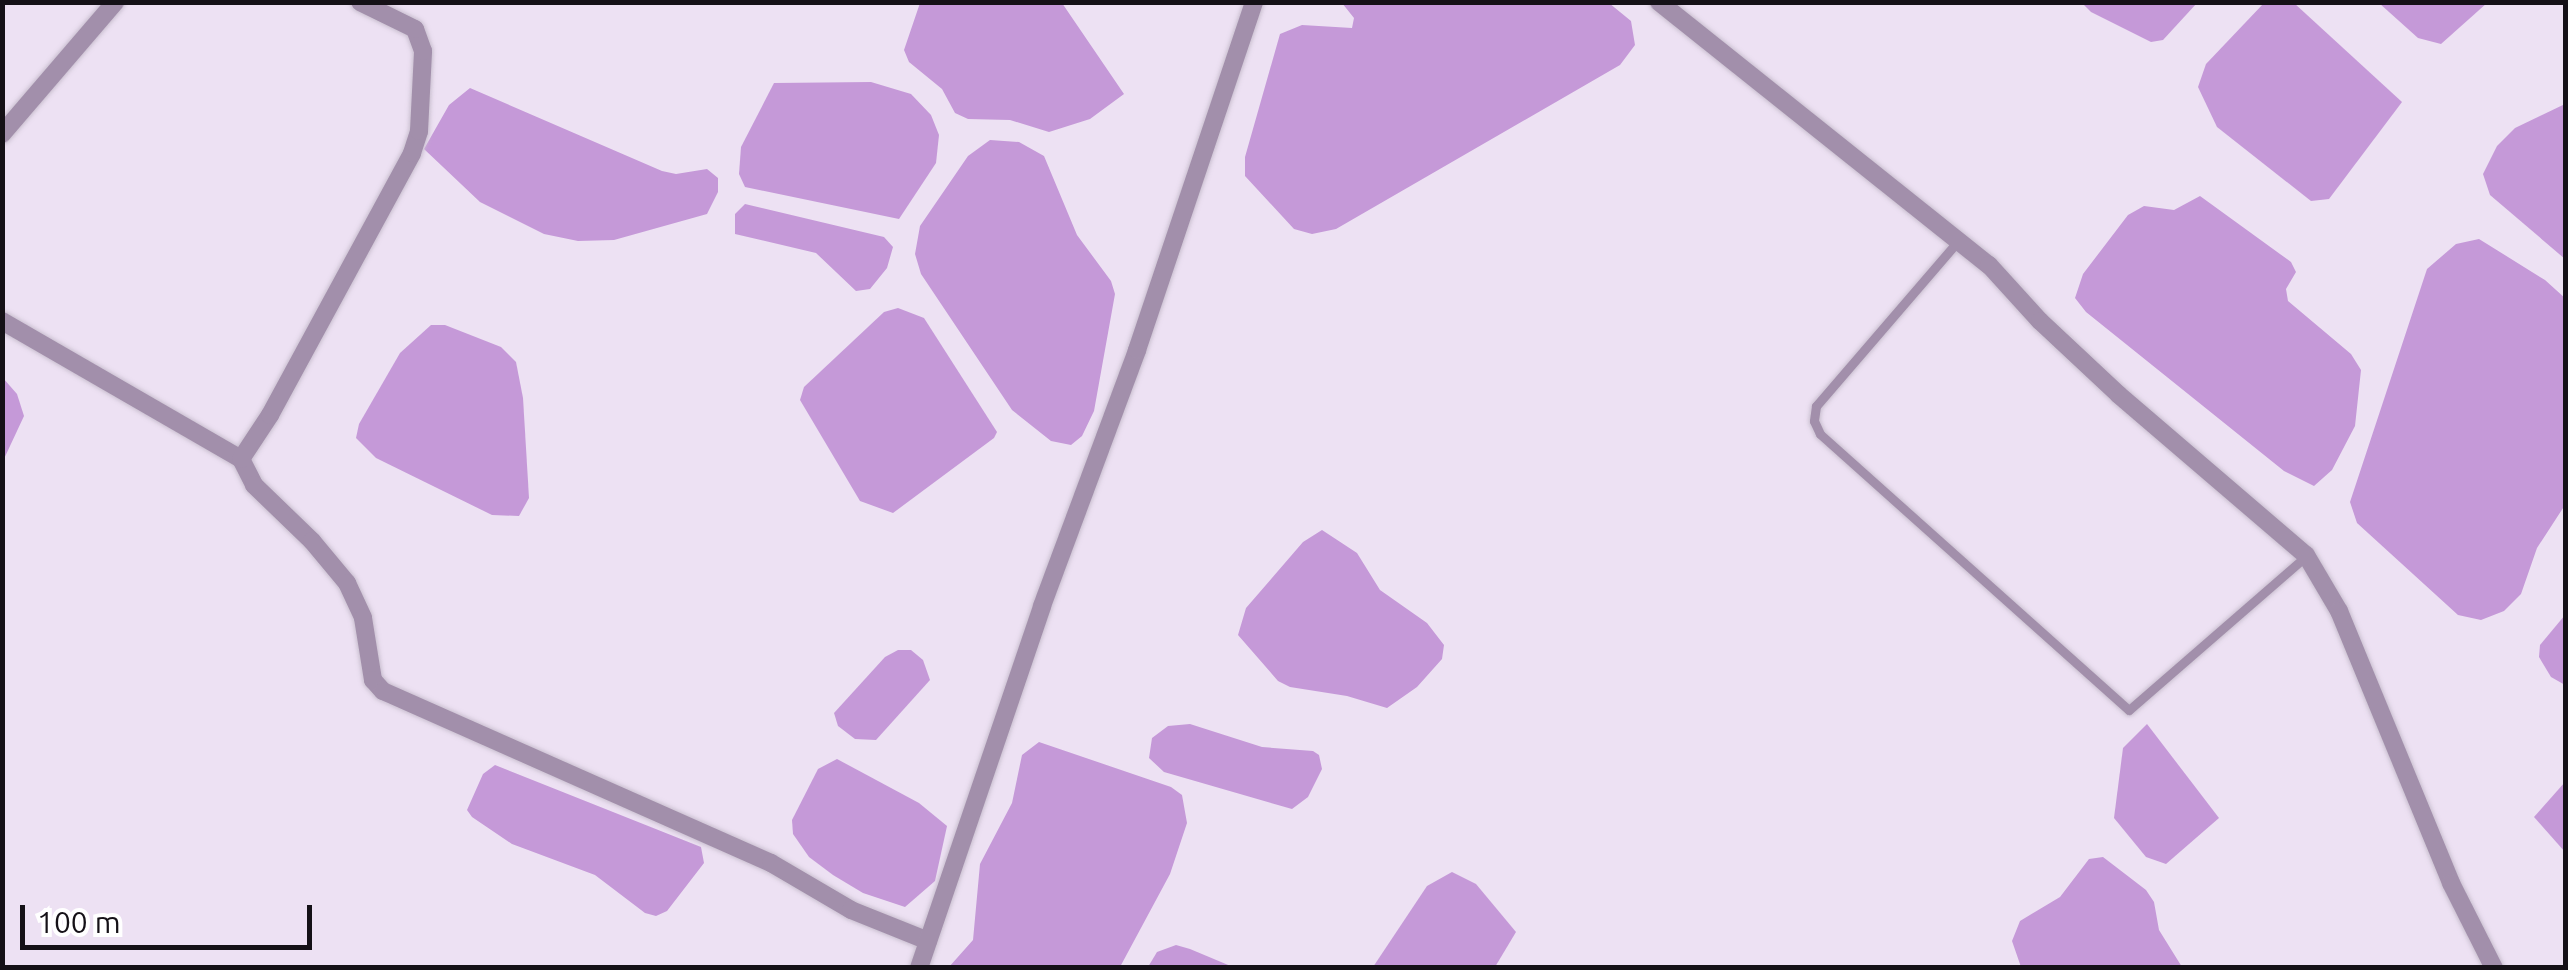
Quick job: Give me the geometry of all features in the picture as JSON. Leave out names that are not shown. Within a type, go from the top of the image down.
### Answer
[{"type":"street","points":[[2,134],[115,2]]},
{"type":"street","points":[[241,459],[279,398],[412,153],[419,131],[423,51],[414,29],[360,2]]},
{"type":"street","points":[[919,968],[1042,606],[1138,350],[1254,2]]},
{"type":"street","points":[[1659,2],[1988,264],[2040,322],[2119,395],[2306,556],[2339,611],[2451,883],[2494,968]]},
{"type":"street","points":[[2,321],[241,459],[254,485],[312,541],[347,583],[363,618],[373,680],[383,691],[771,864],[851,910],[928,941]]},
{"type":"lane","points":[[1958,241],[1816,406],[1814,421],[1820,434],[2130,710],[2306,556]]},
{"type":"shaded area","points":[[920,3],[1062,3],[1124,94],[1090,119],[1049,132],[1010,120],[968,119],[955,113],[942,89],[909,62],[904,50]]},
{"type":"shaded area","points":[[1342,3],[1609,3],[1631,21],[1635,45],[1620,65],[1336,229],[1312,234],[1294,229],[1245,176],[1245,157],[1280,34],[1302,25],[1352,28],[1354,18]]},
{"type":"shaded area","points":[[2082,3],[2197,3],[2163,40],[2151,42],[2091,12]]},
{"type":"shaded area","points":[[2264,3],[2294,3],[2402,102],[2329,199],[2311,201],[2217,127],[2198,87],[2206,64]]},
{"type":"shaded area","points":[[2379,3],[2487,3],[2441,44],[2418,38]]},
{"type":"shaded area","points":[[871,82],[911,94],[931,115],[939,135],[936,163],[899,219],[745,187],[739,174],[741,147],[774,83]]},
{"type":"shaded area","points":[[470,88],[662,171],[676,174],[707,169],[718,178],[718,192],[707,214],[614,240],[578,241],[544,234],[480,202],[424,149],[449,105]]},
{"type":"shaded area","points":[[2565,104],[2565,259],[2490,195],[2483,174],[2497,146],[2515,128]]},
{"type":"shaded area","points":[[990,140],[1019,142],[1044,156],[1077,235],[1111,281],[1115,294],[1094,411],[1082,436],[1071,445],[1051,441],[1012,410],[921,274],[915,254],[920,226],[968,156]]},
{"type":"shaded area","points":[[2200,196],[2291,262],[2296,272],[2286,289],[2288,301],[2351,354],[2361,370],[2355,426],[2332,470],[2314,486],[2284,471],[2086,312],[2075,298],[2083,274],[2128,215],[2144,206],[2174,210]]},
{"type":"shaded area","points":[[745,204],[884,237],[893,247],[887,268],[870,289],[856,291],[816,253],[735,234],[735,214]]},
{"type":"shaded area","points":[[2479,239],[2545,280],[2566,299],[2565,505],[2537,548],[2521,594],[2504,611],[2481,620],[2458,615],[2357,523],[2350,502],[2427,269],[2456,244]]},
{"type":"shaded area","points":[[898,308],[924,318],[997,432],[893,513],[860,501],[800,400],[804,387],[884,312]]},
{"type":"shaded area","points":[[431,325],[445,325],[501,347],[516,362],[523,398],[529,498],[519,516],[492,515],[376,458],[356,438],[359,424],[400,353]]},
{"type":"shaded area","points":[[3,378],[17,394],[24,416],[3,461]]},
{"type":"shaded area","points":[[1322,530],[1357,553],[1380,590],[1427,623],[1444,645],[1442,659],[1417,687],[1387,708],[1347,696],[1290,687],[1278,681],[1238,635],[1246,608],[1303,542]]},
{"type":"shaded area","points":[[2565,615],[2565,685],[2551,677],[2539,657],[2540,645]]},
{"type":"shaded area","points":[[898,650],[911,650],[923,660],[930,680],[876,740],[855,739],[838,726],[834,713],[885,657]]},
{"type":"shaded area","points":[[1190,724],[1262,747],[1313,751],[1319,755],[1322,769],[1308,797],[1292,809],[1164,772],[1149,758],[1152,738],[1168,726]]},
{"type":"shaded area","points":[[2147,724],[2219,818],[2166,864],[2146,857],[2114,818],[2123,748]]},
{"type":"shaded area","points":[[1039,742],[1171,787],[1182,795],[1187,823],[1170,874],[1120,967],[949,967],[973,940],[980,864],[1012,803],[1022,755]]},
{"type":"shaded area","points":[[837,759],[919,803],[947,826],[935,881],[905,907],[863,893],[833,875],[809,857],[793,834],[792,820],[818,769]]},
{"type":"shaded area","points":[[495,765],[701,847],[704,863],[667,911],[656,916],[645,913],[595,875],[512,844],[472,817],[467,810],[483,774]]},
{"type":"shaded area","points":[[2565,782],[2565,852],[2534,817]]},
{"type":"shaded area","points":[[2103,857],[2146,890],[2154,902],[2159,930],[2182,967],[2021,967],[2012,941],[2020,921],[2060,897],[2089,859]]},
{"type":"shaded area","points":[[1452,872],[1476,884],[1516,932],[1495,967],[1373,967],[1427,886]]},
{"type":"shaded area","points":[[1176,945],[1233,967],[1148,967],[1157,952]]}]
